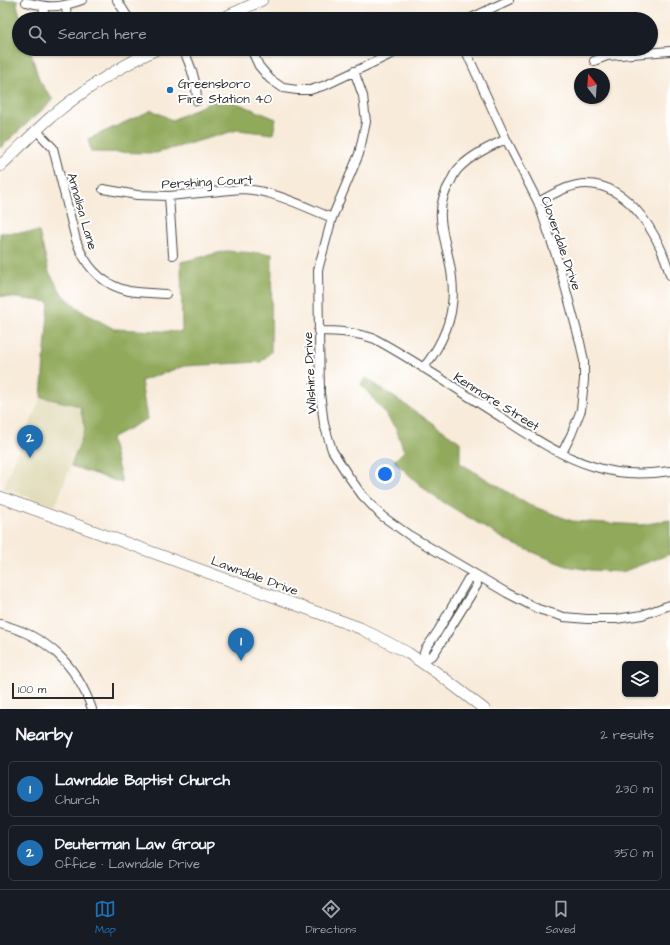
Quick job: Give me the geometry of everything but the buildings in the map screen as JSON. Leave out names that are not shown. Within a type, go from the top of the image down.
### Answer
[{"type":"main road","points":[[242,12],[262,0]]},
{"type":"main road","points":[[0,166],[50,118],[84,92],[141,56]]},
{"type":"main road","name":"Lawndale Drive","points":[[0,497],[360,628],[408,653],[484,709]]},
{"type":"street","points":[[26,2],[43,6],[66,6],[82,0]]},
{"type":"street","points":[[117,0],[125,12]]},
{"type":"street","points":[[484,12],[509,0]]},
{"type":"street","points":[[43,6],[44,12]]},
{"type":"street","points":[[66,6],[66,12]]},
{"type":"street","points":[[658,51],[670,50]]},
{"type":"street","points":[[186,56],[194,74],[197,101]]},
{"type":"street","points":[[254,56],[262,71],[270,79],[283,88],[297,90],[310,90],[326,85],[354,70],[386,56]]},
{"type":"street","name":"Cloverdale Drive","points":[[468,56],[506,139],[538,202],[559,264],[580,342],[584,361],[581,410],[562,453]]},
{"type":"street","points":[[594,61],[607,56]]},
{"type":"street","name":"Wilshire Drive","points":[[354,70],[364,96],[366,122],[359,154],[332,218],[318,270],[320,393],[324,424],[332,450],[362,495],[382,516],[408,535],[538,609],[564,617],[616,619],[642,615],[670,604]]},
{"type":"street","name":"Annalisa Lane","points":[[37,131],[53,148],[76,240],[80,251],[95,274],[110,284],[129,291],[166,294]]},
{"type":"street","points":[[423,368],[432,358],[443,338],[452,306],[452,281],[449,260],[440,223],[441,206],[447,186],[458,169],[470,159],[506,139]]},
{"type":"street","points":[[538,202],[564,189],[586,184],[608,188],[625,198],[651,230],[670,275]]},
{"type":"street","name":"Pershing Court","points":[[103,189],[136,195],[169,196],[250,189],[271,194],[332,218]]},
{"type":"street","points":[[169,196],[173,255]]},
{"type":"street","name":"Kenmore Street","points":[[318,331],[358,333],[375,339],[548,447],[592,467],[613,472],[655,473],[670,471]]},
{"type":"street","points":[[421,662],[425,650],[438,631],[468,578],[476,575]]},
{"type":"street","points":[[0,624],[29,634],[45,643],[60,656],[86,691],[92,709]]},
{"type":"shaded area","points":[[41,397],[80,406],[85,430],[55,506],[3,488]]},
{"type":"green space","points":[[0,0],[18,0],[17,5],[19,12],[12,12],[12,56],[32,56],[39,80],[53,100],[0,148]]},
{"type":"green space","points":[[217,95],[276,119],[273,134],[237,130],[156,153],[91,152],[88,139],[152,110],[172,120],[209,103]]},
{"type":"green space","points":[[39,232],[49,272],[62,294],[83,312],[114,329],[182,332],[181,262],[226,251],[272,254],[271,352],[261,362],[184,366],[141,381],[147,419],[111,438],[122,483],[71,466],[85,430],[80,406],[41,397],[49,302],[0,296],[0,233]]},
{"type":"green space","points":[[366,378],[460,442],[460,463],[527,504],[572,521],[641,525],[670,520],[670,554],[622,572],[590,570],[566,566],[509,542],[430,494],[394,461],[404,451],[396,429],[382,409],[361,384]]},
{"type":"place","name":"Greensboro Fire Station 40","points":[[170,90]]},
{"type":"place","name":"Deuterman Law Group","points":[[30,458]]},
{"type":"place","name":"Lawndale Baptist Church","points":[[241,661]]}]
